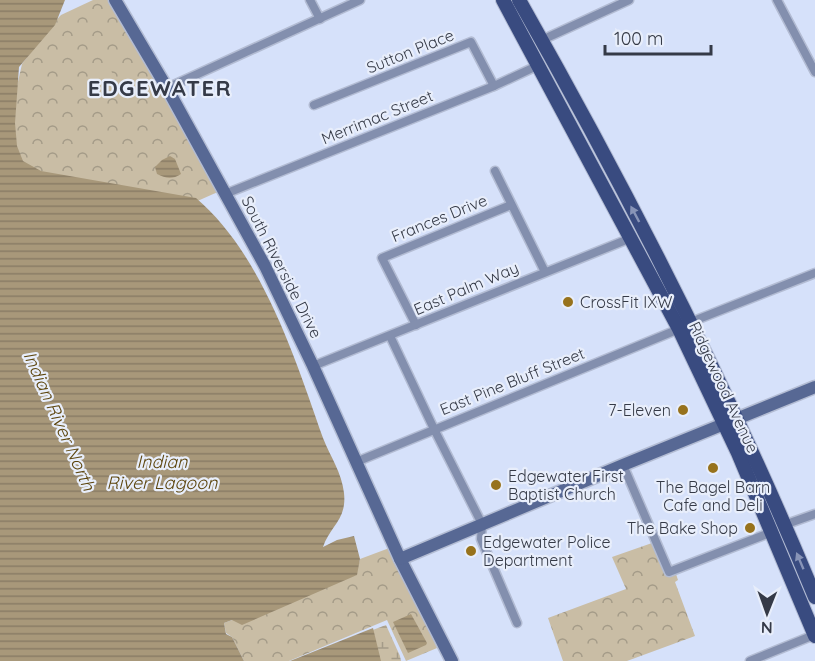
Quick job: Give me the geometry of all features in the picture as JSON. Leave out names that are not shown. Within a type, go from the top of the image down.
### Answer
[{"type":"main road","name":"Ridgewood Avenue","points":[[503,0],[679,329],[731,421]]},
{"type":"main road","name":"Ridgewood Avenue","points":[[519,0],[611,168],[688,317],[778,529],[815,635]]},
{"type":"main road","points":[[563,111],[573,115],[596,158],[611,168]]},
{"type":"main road","points":[[631,238],[643,243],[676,308],[688,317]]},
{"type":"main road","name":"Ridgewood Avenue","points":[[778,529],[815,597]]},
{"type":"street","name":"South Riverside Drive","points":[[115,0],[167,88],[265,266],[314,366],[400,559],[452,661]]},
{"type":"street","points":[[310,0],[320,19]]},
{"type":"street","points":[[167,88],[360,0]]},
{"type":"street","points":[[542,40],[628,0]]},
{"type":"street","points":[[777,0],[815,72]]},
{"type":"street","name":"Sutton Place","points":[[314,105],[471,42],[494,86]]},
{"type":"street","name":"Merrimac Street","points":[[225,194],[494,86],[539,65]]},
{"type":"street","name":"Frances Drive","points":[[495,171],[545,272]]},
{"type":"street","name":"Frances Drive","points":[[416,325],[382,258],[511,205]]},
{"type":"street","name":"East Palm Way","points":[[314,366],[631,238]]},
{"type":"street","points":[[688,317],[815,273]]},
{"type":"street","name":"East Pine Bluff Street","points":[[356,462],[679,329]]},
{"type":"street","points":[[390,336],[482,524],[481,539],[517,623]]},
{"type":"street","points":[[400,559],[815,387]]},
{"type":"street","points":[[623,465],[669,572],[815,514]]},
{"type":"street","points":[[750,661],[815,635]]},
{"type":"green space","points":[[93,0],[111,0],[220,191],[193,203],[39,176],[8,151],[7,130],[22,64],[61,15]]},
{"type":"green space","points":[[110,68],[120,92],[104,98],[95,74]]},
{"type":"green space","points":[[652,543],[665,574],[670,576],[676,574],[678,580],[675,582],[695,636],[627,661],[563,661],[548,618],[626,589],[612,557]]},
{"type":"green space","points":[[392,547],[437,648],[406,661],[387,620],[289,661],[244,661],[232,637],[226,633],[224,623],[356,575],[360,559]]},
{"type":"green space","points":[[386,625],[401,661],[379,661],[370,631]]},
{"type":"water","name":"Indian River Lagoon","points":[[0,0],[65,0],[55,25],[19,67],[15,123],[17,146],[23,161],[41,171],[196,198],[219,221],[240,248],[258,277],[288,342],[338,472],[344,493],[343,510],[323,547],[337,540],[354,536],[360,559],[357,575],[242,625],[232,620],[224,623],[226,634],[232,637],[244,661],[0,661]]},
{"type":"water","points":[[170,156],[175,159],[181,174],[169,178],[157,174],[155,167]]},
{"type":"water","points":[[411,614],[427,643],[408,653],[393,622]]},
{"type":"water","points":[[373,628],[381,661],[290,661]]},
{"type":"place","name":"CrossFit IXW","points":[[568,302]]},
{"type":"place","name":"7-Eleven","points":[[683,410]]},
{"type":"place","name":"The Bagel Barn Cafe and Deli","points":[[713,468]]},
{"type":"place","name":"Edgewater First Baptist Church","points":[[496,485]]},
{"type":"place","name":"The Bake Shop","points":[[750,528]]},
{"type":"place","name":"Edgewater Police Department","points":[[471,551]]},
{"type":"district","name":"EDGEWATER","points":[[160,88]]},
{"type":"water label","name":"Indian River North","points":[[59,421]]}]
